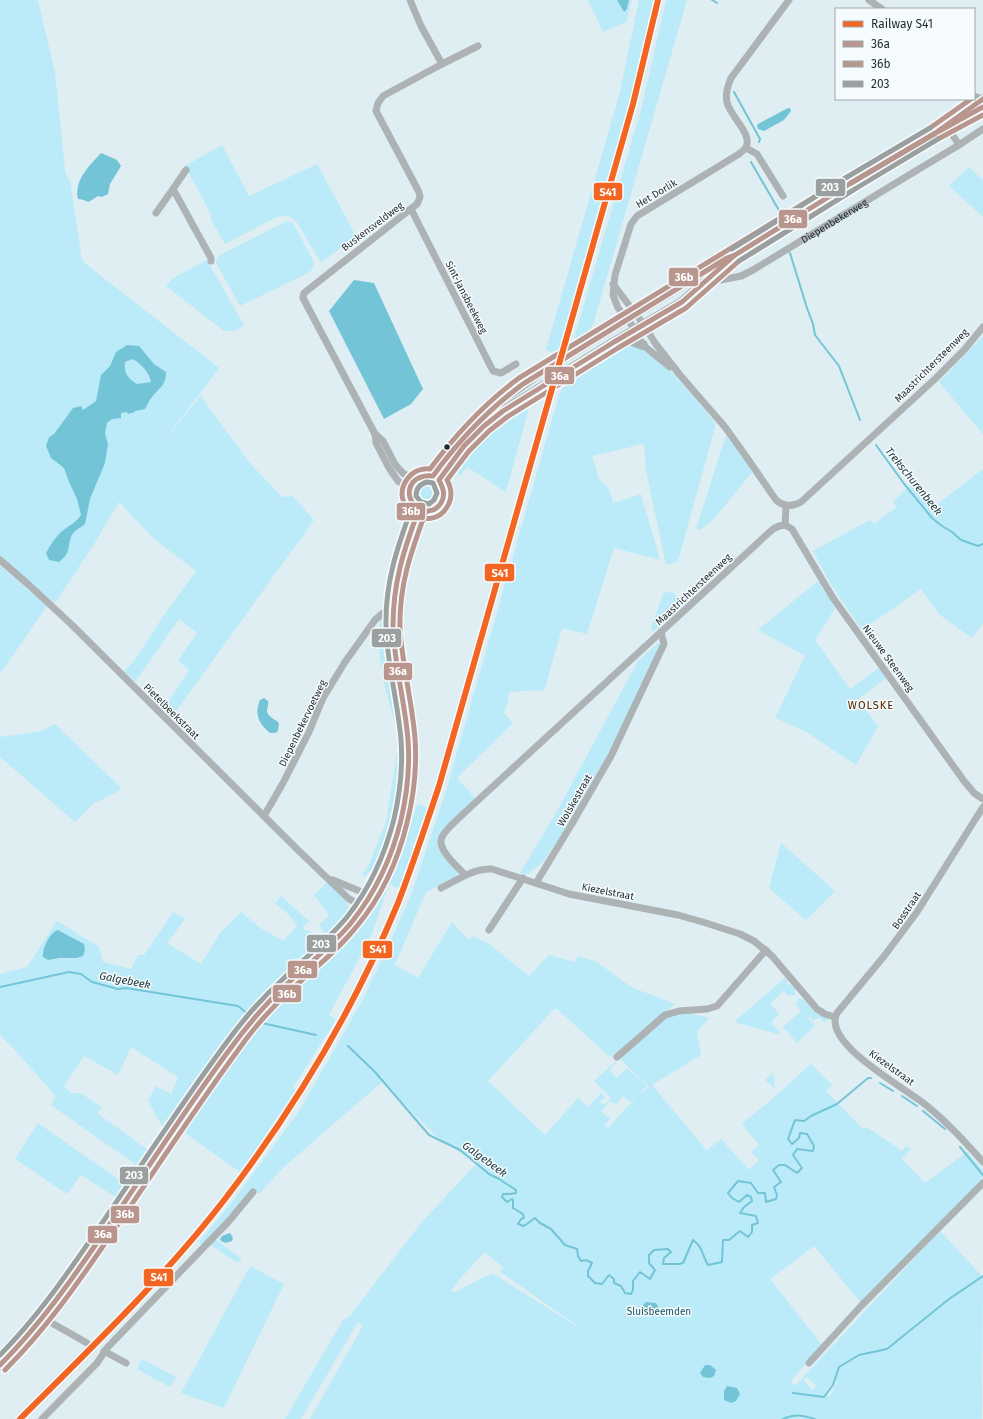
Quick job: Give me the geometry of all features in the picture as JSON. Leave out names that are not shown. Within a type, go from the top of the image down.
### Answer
[{"type":"main road","points":[[947,126],[983,99]]},
{"type":"main road","points":[[436,478],[464,446],[503,410],[682,302],[735,255],[844,187],[947,126],[983,107]]},
{"type":"main road","points":[[436,478],[453,449],[471,427],[504,398],[541,372],[727,258],[735,255]]},
{"type":"main road","points":[[614,342],[627,339],[643,345]]},
{"type":"main road","points":[[426,475],[436,478],[443,485],[445,492],[442,502],[434,510],[426,511],[415,507],[410,500],[410,485],[415,479],[426,475]]},
{"type":"main road","points":[[0,1365],[43,1318],[70,1283],[199,1092],[256,1015],[321,954],[351,923],[370,895],[383,871],[400,821],[408,777],[408,740],[394,642],[393,607],[397,578],[403,553],[407,538],[419,509]]},
{"type":"street","points":[[410,0],[421,26],[442,64]]},
{"type":"street","points":[[783,196],[757,154],[746,148],[747,141],[745,134],[727,104],[726,92],[731,78],[789,0]]},
{"type":"street","points":[[869,0],[881,8]]},
{"type":"street","name":"Buskensveldweg","points":[[415,479],[404,474],[398,468],[383,441],[375,434],[304,298],[304,293],[363,245],[411,209],[417,204],[420,197],[419,192],[376,111],[378,102],[383,96],[478,46]]},
{"type":"street","points":[[947,126],[959,145]]},
{"type":"street","name":"Diepenbekerweg","points":[[705,283],[735,278],[753,270],[983,129]]},
{"type":"street","name":"Het Dorlik","points":[[644,325],[618,308],[613,295],[615,275],[630,224],[637,216],[739,154],[746,148]]},
{"type":"street","points":[[156,212],[186,170]]},
{"type":"street","points":[[172,189],[211,259]]},
{"type":"street","name":"Sint-Jansbeekweg","points":[[411,209],[493,371],[501,373],[516,364]]},
{"type":"street","name":"Het Dorlik","points":[[614,284],[632,316],[635,330]]},
{"type":"street","points":[[644,325],[655,343],[680,375],[725,427],[776,500],[786,506],[785,526]]},
{"type":"street","name":"Maastrichtersteenweg","points":[[786,506],[795,505],[801,502],[936,378],[965,349],[983,327]]},
{"type":"street","points":[[635,330],[643,345],[680,375]]},
{"type":"street","name":"Buskensveldweg","points":[[375,434],[376,444],[389,468],[398,481],[409,488]]},
{"type":"street","name":"Maastrichtersteenweg","points":[[465,875],[442,849],[440,843],[442,837],[463,814],[773,529],[778,526],[785,526]]},
{"type":"street","name":"Nieuwe Steenweg","points":[[785,526],[792,529],[833,598],[964,781],[974,793],[983,799]]},
{"type":"street","name":"Pietelbeekstraat","points":[[0,560],[72,625],[349,899],[363,906]]},
{"type":"street","name":"Diepenbekervoetweg","points":[[264,816],[283,783],[324,698],[345,662],[375,620],[383,612],[393,607]]},
{"type":"street","name":"Wolskestraat","points":[[536,883],[611,756],[664,644],[662,632]]},
{"type":"street","name":"Bosstraat","points":[[835,1017],[899,937],[983,807]]},
{"type":"street","points":[[441,888],[465,875],[486,869],[492,869],[536,883]]},
{"type":"street","name":"Pietelbeekstraat","points":[[328,877],[370,895]]},
{"type":"street","points":[[489,930],[523,878]]},
{"type":"street","name":"Kiezelstraat","points":[[536,883],[569,894],[678,915],[740,934],[754,941],[766,950],[820,1012],[835,1017],[834,1022],[836,1030],[850,1048],[872,1067],[926,1104],[983,1162]]},
{"type":"street","points":[[617,1057],[665,1015],[679,1011],[707,1009],[718,1006],[766,950]]},
{"type":"street","points":[[809,1363],[861,1306],[983,1183]]},
{"type":"street","points":[[42,1419],[97,1363],[104,1351],[229,1221],[253,1192]]},
{"type":"street","points":[[43,1318],[87,1343]]},
{"type":"street","points":[[104,1351],[126,1363]]},
{"type":"green space","points":[[0,0],[38,0],[55,72],[65,169],[67,177],[70,180],[82,261],[219,368],[154,454],[201,395],[248,461],[282,497],[293,496],[314,520],[172,717],[163,709],[189,670],[178,660],[197,633],[179,619],[135,682],[124,671],[134,661],[162,618],[196,571],[155,540],[119,502],[96,541],[55,603],[42,594],[0,556]]},
{"type":"green space","points":[[588,0],[617,0],[624,11],[627,9],[629,0],[632,0],[626,22],[603,32]]},
{"type":"green space","points":[[639,0],[655,0],[632,92],[560,350],[554,353],[546,349],[620,92]]},
{"type":"green space","points":[[666,0],[687,0],[593,325],[588,331],[589,333],[573,342],[642,106]]},
{"type":"green space","points":[[222,145],[249,196],[317,164],[356,236],[321,263],[296,221],[289,216],[277,217],[225,244],[210,218],[212,216],[185,166]]},
{"type":"green space","points":[[969,167],[983,180],[983,217],[949,186]]},
{"type":"green space","points":[[287,221],[293,223],[314,262],[312,270],[240,306],[216,263],[216,260],[220,255]]},
{"type":"green space","points":[[207,260],[244,325],[235,331],[224,331],[166,286],[173,278]]},
{"type":"green space","points":[[983,336],[983,434],[939,382]]},
{"type":"green space","name":"Sluisbeemden","points":[[629,343],[654,357],[688,389],[716,424],[678,561],[666,565],[646,471],[644,444],[592,456],[599,479],[609,489],[613,503],[641,494],[660,560],[614,548],[587,634],[562,628],[544,692],[534,690],[511,692],[508,695],[508,701],[504,713],[513,723],[457,778],[475,798],[450,822],[440,837],[440,851],[457,870],[457,876],[426,892],[395,965],[418,978],[452,922],[469,940],[473,936],[489,944],[529,976],[549,955],[575,962],[578,956],[597,962],[631,987],[675,1004],[615,1054],[614,1057],[609,1056],[557,1009],[554,1009],[488,1081],[545,1135],[578,1098],[588,1107],[601,1093],[605,1097],[600,1102],[604,1105],[611,1098],[594,1081],[619,1059],[609,1070],[617,1078],[627,1068],[647,1086],[630,1102],[623,1096],[615,1105],[610,1101],[601,1111],[610,1119],[605,1125],[608,1128],[637,1096],[649,1087],[620,1059],[666,1018],[677,1014],[688,1014],[709,1018],[697,1032],[701,1055],[652,1085],[706,1151],[721,1139],[749,1170],[759,1160],[751,1152],[759,1145],[742,1124],[811,1064],[832,1085],[826,1091],[863,1129],[867,1127],[902,1151],[906,1146],[911,1149],[902,1159],[925,1183],[967,1152],[983,1170],[983,1178],[861,1303],[814,1246],[770,1279],[822,1345],[791,1381],[795,1386],[940,1231],[983,1277],[982,1419],[310,1419],[361,1329],[362,1325],[358,1322],[301,1419],[285,1419],[343,1320],[350,1316],[421,1223],[477,1163],[439,1139],[382,1082],[283,1168],[259,1194],[253,1189],[202,1245],[199,1242],[232,1202],[297,1114],[362,1001],[390,943],[412,892],[446,791],[559,395],[566,382],[618,348]],"holes":[[[485,1252],[504,1268],[499,1271],[589,1334],[492,1273],[455,1292],[451,1292],[458,1281]],[[806,1377],[817,1386],[812,1390],[804,1380]],[[837,1380],[833,1391],[828,1397],[826,1390]]]},
{"type":"green space","points":[[551,359],[548,365],[469,425],[465,425],[493,397],[524,373],[539,362]]},
{"type":"green space","points":[[531,397],[534,405],[529,408],[506,492],[467,467],[460,476],[452,468],[463,453],[484,431]]},
{"type":"green space","points":[[726,435],[754,470],[713,520],[700,530],[696,529]]},
{"type":"green space","points":[[983,469],[983,623],[972,638],[940,615],[921,589],[862,630],[829,581],[813,551],[870,520],[874,524],[897,507],[893,502],[912,483],[935,506]]},
{"type":"green space","points":[[427,481],[435,485],[439,493],[435,501],[427,505],[419,501],[415,493],[419,485]]},
{"type":"green space","points":[[404,564],[408,564],[403,607],[404,649],[417,737],[417,769],[414,801],[410,801],[413,740],[397,628],[398,604]]},
{"type":"green space","points":[[0,566],[47,606],[0,674]]},
{"type":"green space","points":[[818,581],[835,608],[815,640],[850,689],[879,668],[886,678],[858,699],[878,727],[856,765],[803,730],[775,718],[805,656],[758,630]]},
{"type":"green space","points":[[664,592],[674,593],[680,605],[654,631],[652,631],[651,627]]},
{"type":"green space","points":[[382,618],[388,619],[400,707],[397,714],[400,728],[397,729],[381,669],[379,633]]},
{"type":"green space","points":[[659,642],[660,644],[657,653],[608,754],[560,836],[544,861],[528,874],[520,873],[556,813],[638,661]]},
{"type":"green space","points":[[55,724],[119,786],[121,790],[93,804],[75,822],[0,757],[0,737],[41,731]]},
{"type":"green space","points":[[397,753],[404,755],[403,783],[396,816],[389,838],[376,869],[370,871],[364,877],[362,874],[368,867],[386,822]]},
{"type":"green space","points":[[419,804],[428,808],[399,888],[389,884],[372,934],[329,1015],[336,1020],[293,1087],[296,1091],[240,1172],[182,1131],[211,1085],[244,1039],[281,1000],[324,964],[351,938],[379,902],[390,882],[417,805]]},
{"type":"green space","points":[[781,843],[835,891],[806,920],[769,888]]},
{"type":"green space","points":[[327,882],[348,904],[349,912],[345,920],[330,938],[269,989],[196,1089],[166,1134],[148,1100],[156,1086],[171,1094],[178,1077],[131,1047],[118,1075],[84,1056],[64,1086],[71,1093],[81,1093],[102,1108],[97,1113],[152,1153],[142,1169],[51,1105],[56,1096],[0,1035],[0,974],[27,967],[57,921],[99,947],[103,962],[131,969],[138,955],[144,955],[173,912],[185,919],[167,943],[201,964],[221,932],[241,912],[262,929],[283,941],[297,926],[289,915],[275,903],[281,896],[309,921],[302,928],[319,936],[324,932],[319,925],[329,915],[314,895]],"holes":[[[58,930],[83,956],[51,960]]]},
{"type":"green space","points":[[786,977],[788,980],[786,982],[789,986],[791,984],[795,989],[795,995],[789,996],[784,991],[770,1003],[779,1014],[771,1022],[780,1032],[778,1034],[734,1022]]},
{"type":"green space","points":[[798,998],[804,1000],[816,1013],[830,1019],[824,1022],[819,1017],[813,1021],[810,1016],[808,1018],[815,1026],[797,1043],[783,1027],[801,1011],[796,1004]]},
{"type":"green space","points":[[773,1072],[775,1089],[765,1080]]},
{"type":"green space","points":[[38,1123],[129,1187],[120,1200],[81,1175],[67,1194],[15,1159]]},
{"type":"green space","points":[[215,1239],[242,1259],[237,1263],[210,1244]]},
{"type":"green space","points":[[250,1266],[284,1284],[224,1408],[181,1393]]},
{"type":"green space","points":[[142,1359],[176,1377],[170,1387],[137,1369]]},
{"type":"shaded area","points":[[617,0],[629,0],[627,9],[624,12]]},
{"type":"shaded area","points":[[790,108],[791,111],[784,120],[764,131],[758,129],[758,124]]},
{"type":"shaded area","points":[[101,153],[117,160],[121,166],[110,184],[108,194],[102,197],[98,196],[89,202],[78,199],[77,192],[80,180],[87,168]]},
{"type":"shaded area","points":[[354,280],[374,283],[423,389],[411,404],[384,419],[329,311]]},
{"type":"shaded area","points":[[127,345],[139,346],[154,364],[166,372],[165,381],[151,398],[145,409],[128,414],[127,412],[121,413],[121,418],[112,419],[107,423],[105,434],[108,444],[105,463],[90,499],[85,524],[72,535],[68,551],[63,559],[59,562],[49,560],[46,553],[53,542],[61,532],[81,515],[77,499],[64,468],[51,458],[46,446],[49,437],[54,434],[73,408],[81,406],[83,410],[96,401],[101,375],[110,366],[116,352]],"holes":[[[133,359],[147,372],[151,382],[137,384],[127,375],[125,370],[125,362]]]},
{"type":"shaded area","points":[[264,698],[268,701],[267,713],[279,723],[278,731],[275,733],[270,733],[260,722],[257,710],[260,700]]},
{"type":"shaded area","points":[[58,930],[84,944],[85,950],[83,956],[77,958],[48,960],[43,957],[47,941],[55,931]]},
{"type":"shaded area","points":[[230,1233],[233,1238],[232,1241],[226,1243],[221,1241],[220,1239],[222,1236]]},
{"type":"shaded area","points":[[646,1302],[656,1303],[659,1308],[653,1315],[645,1312],[642,1306]]},
{"type":"shaded area","points":[[705,1365],[710,1365],[716,1370],[714,1376],[710,1378],[703,1377],[700,1373]]},
{"type":"shaded area","points":[[727,1386],[737,1388],[740,1394],[736,1401],[731,1403],[724,1400],[724,1391]]},
{"type":"waterway","name":"Trekschurenbeek","points":[[712,0],[717,3]]},
{"type":"waterway","name":"Trekschurenbeek","points":[[734,92],[760,139],[759,142]]},
{"type":"waterway","name":"Trekschurenbeek","points":[[751,162],[780,212]]},
{"type":"waterway","name":"Trekschurenbeek","points":[[790,253],[813,324],[815,335],[839,366],[860,420]]},
{"type":"waterway","name":"Trekschurenbeek","points":[[876,445],[905,485],[932,518],[961,540],[978,546],[983,544]]},
{"type":"waterway","name":"Galgebeek","points":[[0,987],[69,972],[81,974],[92,982],[118,989],[126,988],[238,1006],[248,1014]]},
{"type":"waterway","name":"Galgebeek","points":[[262,1023],[316,1035]]},
{"type":"waterway","name":"Galgebeek","points":[[348,1046],[375,1072],[429,1135],[460,1150],[489,1174],[516,1190],[516,1193],[503,1194],[502,1197],[507,1202],[512,1199],[513,1208],[523,1214],[524,1218],[521,1219],[518,1224],[524,1226],[535,1218],[540,1223],[551,1229],[565,1245],[577,1249],[578,1256],[581,1261],[586,1260],[592,1263],[588,1271],[588,1276],[595,1283],[602,1284],[609,1275],[614,1279],[614,1283],[621,1286],[625,1293],[631,1294],[633,1290],[633,1281],[640,1272],[650,1279],[655,1270],[649,1263],[649,1255],[654,1250],[668,1249],[671,1252],[664,1258],[663,1264],[683,1263],[693,1240],[701,1248],[708,1265],[722,1262],[723,1240],[729,1240],[740,1231],[748,1237],[752,1232],[752,1225],[758,1223],[756,1216],[740,1213],[744,1207],[752,1201],[751,1197],[747,1195],[739,1202],[732,1198],[728,1193],[738,1181],[751,1183],[758,1193],[765,1193],[766,1202],[776,1199],[777,1195],[774,1187],[781,1182],[773,1170],[779,1165],[785,1165],[797,1173],[802,1168],[793,1155],[797,1149],[813,1151],[814,1146],[807,1134],[800,1133],[799,1138],[792,1144],[788,1139],[795,1120],[804,1121],[811,1116],[837,1104],[868,1078],[871,1078]]},
{"type":"waterway","name":"Galgebeek","points":[[880,1083],[893,1091]]},
{"type":"waterway","name":"Galgebeek","points":[[902,1096],[917,1106]]},
{"type":"waterway","name":"Galgebeek","points":[[923,1111],[945,1129]]},
{"type":"waterway","name":"Galgebeek","points":[[960,1147],[983,1175]]},
{"type":"waterway","points":[[793,1393],[824,1397],[833,1385],[839,1367],[859,1355],[887,1349],[949,1299],[983,1276]]},
{"type":"waterway","points":[[783,1419],[791,1416],[815,1419]]},
{"type":"rail line","name":"S41","points":[[20,1419],[152,1285],[202,1228],[251,1165],[321,1057],[381,942],[404,888],[439,786],[633,104],[658,0]]},
{"type":"transit line","name":"36a","points":[[934,134],[983,99]]},
{"type":"transit line","name":"36b","points":[[930,128],[970,100]]},
{"type":"transit line","name":"36a","points":[[934,134],[983,107]]},
{"type":"transit line","name":"36b","points":[[938,139],[983,115]]},
{"type":"transit line","name":"203","points":[[732,249],[847,177],[930,128]]},
{"type":"transit line","name":"36a","points":[[851,183],[934,134]]},
{"type":"transit line","name":"36a","points":[[851,183],[934,134]]},
{"type":"transit line","name":"203","points":[[739,261],[938,139]]},
{"type":"transit line","name":"36b","points":[[847,177],[519,378],[494,398],[471,420],[430,469],[418,470],[408,478],[403,488],[403,498],[406,507],[413,514],[422,518],[431,518],[440,515],[449,504],[451,497],[451,490],[447,480],[469,451],[489,431],[507,417],[618,348],[686,308],[739,261],[855,189]]},
{"type":"transit line","name":"36a","points":[[735,255],[851,183]]},
{"type":"transit line","name":"36a","points":[[735,255],[682,302],[614,342],[503,411],[484,426],[464,446],[439,480],[444,494],[441,503],[435,509],[429,511],[423,510],[412,502],[410,489],[413,482],[422,476],[433,476],[453,450],[475,426],[498,404],[523,384],[727,258],[735,255]]},
{"type":"transit line","name":"203","points":[[427,482],[433,483],[437,493],[434,500],[429,504],[421,502],[416,496],[419,487],[427,482]]},
{"type":"transit line","name":"203","points":[[0,1355],[28,1325],[65,1276],[192,1090],[237,1028],[267,995],[340,925],[363,894],[376,870],[394,819],[398,799],[402,760],[398,712],[388,655],[386,611],[393,566],[401,537],[412,507]]},
{"type":"transit line","name":"36a","points":[[0,1365],[43,1317],[69,1283],[198,1094],[243,1032],[278,992],[344,931],[360,911],[382,874],[393,847],[401,820],[408,780],[408,740],[405,712],[395,654],[393,626],[395,595],[400,566],[419,509]]},
{"type":"transit line","name":"36b","points":[[5,1370],[48,1322],[74,1288],[204,1098],[249,1036],[277,1004],[350,935],[374,902],[388,877],[403,837],[413,791],[416,759],[415,738],[401,642],[400,612],[407,568],[415,540],[426,511]]},
{"type":"district","name":"WOLSKE","points":[[871,705]]}]
